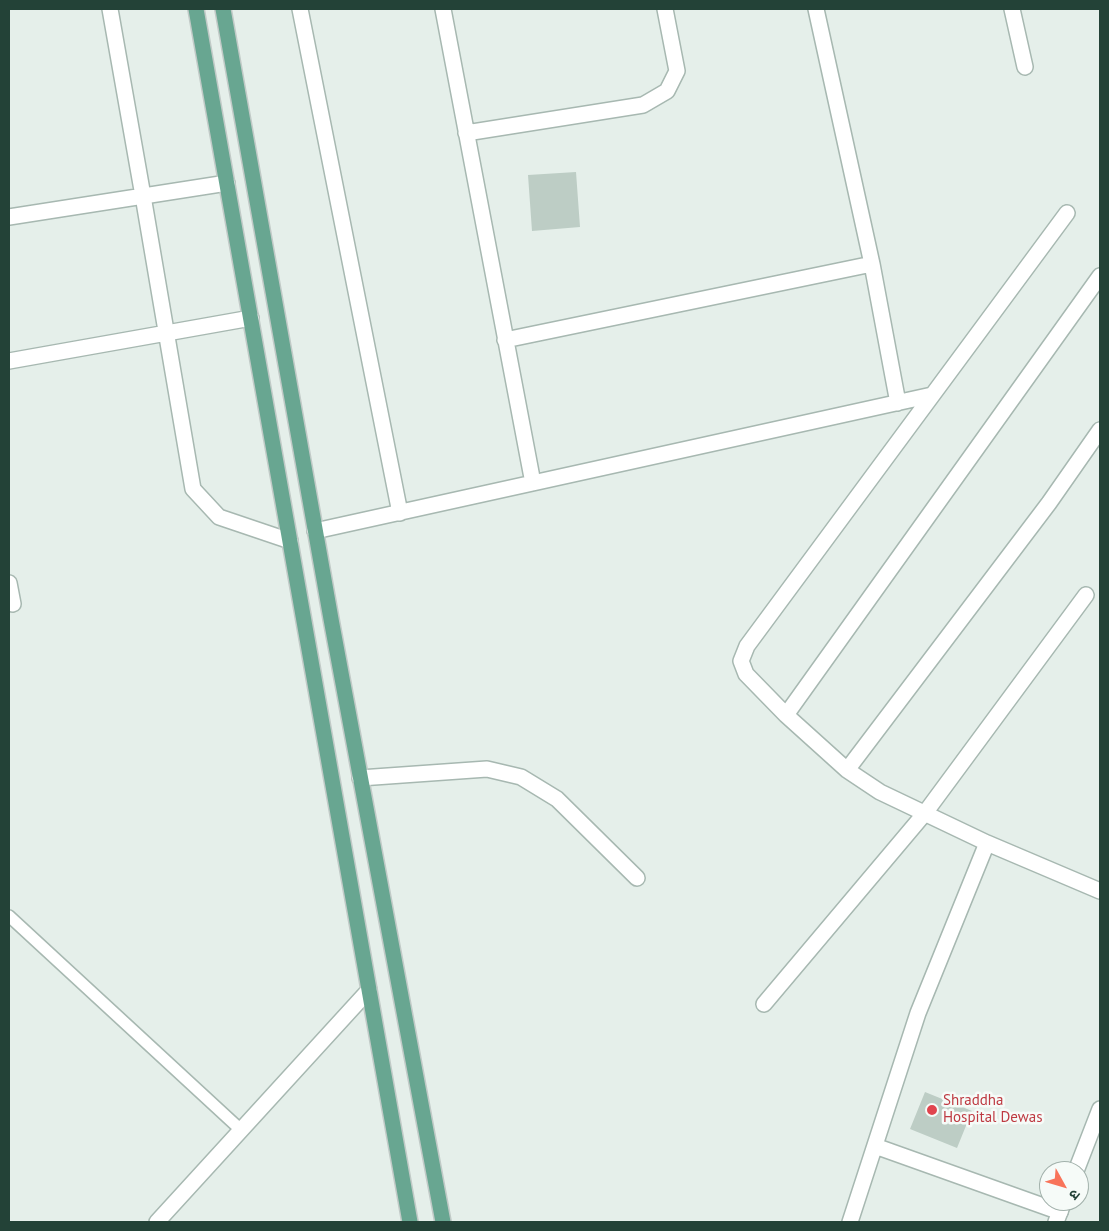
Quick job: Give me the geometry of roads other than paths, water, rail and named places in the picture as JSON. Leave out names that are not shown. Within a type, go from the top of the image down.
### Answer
[{"type":"main road","points":[[196,9],[410,1222]]},
{"type":"main road","points":[[223,9],[315,531],[443,1222]]},
{"type":"street","points":[[110,9],[144,196],[193,488],[219,517],[290,541]]},
{"type":"street","points":[[300,9],[400,512]]},
{"type":"street","points":[[443,9],[533,483]]},
{"type":"street","points":[[466,133],[643,105],[667,91],[677,71],[665,9]]},
{"type":"street","points":[[816,9],[872,264],[898,403]]},
{"type":"street","points":[[1012,9],[1025,67]]},
{"type":"street","points":[[9,217],[227,183]]},
{"type":"street","points":[[1066,213],[747,646],[741,661],[746,674],[786,715],[847,770],[880,792],[987,843],[1100,891]]},
{"type":"street","points":[[505,340],[872,264]]},
{"type":"street","points":[[786,715],[1100,276]]},
{"type":"street","points":[[9,360],[251,318]]},
{"type":"street","points":[[315,531],[932,395]]},
{"type":"street","points":[[847,770],[1049,503],[1100,430]]},
{"type":"street","points":[[9,583],[13,604]]},
{"type":"street","points":[[764,1004],[925,814],[1086,595]]},
{"type":"street","points":[[360,778],[486,769],[521,777],[557,799],[637,878]]},
{"type":"street","points":[[850,1222],[918,1012],[987,843]]},
{"type":"street","points":[[157,1222],[370,990]]},
{"type":"street","points":[[1080,1161],[1100,1109]]},
{"type":"street","points":[[875,1146],[1060,1212]]},
{"type":"lane","points":[[9,916],[241,1130]]},
{"type":"place","name":"Shraddha Hospital Dewas","points":[[932,1110]]}]
